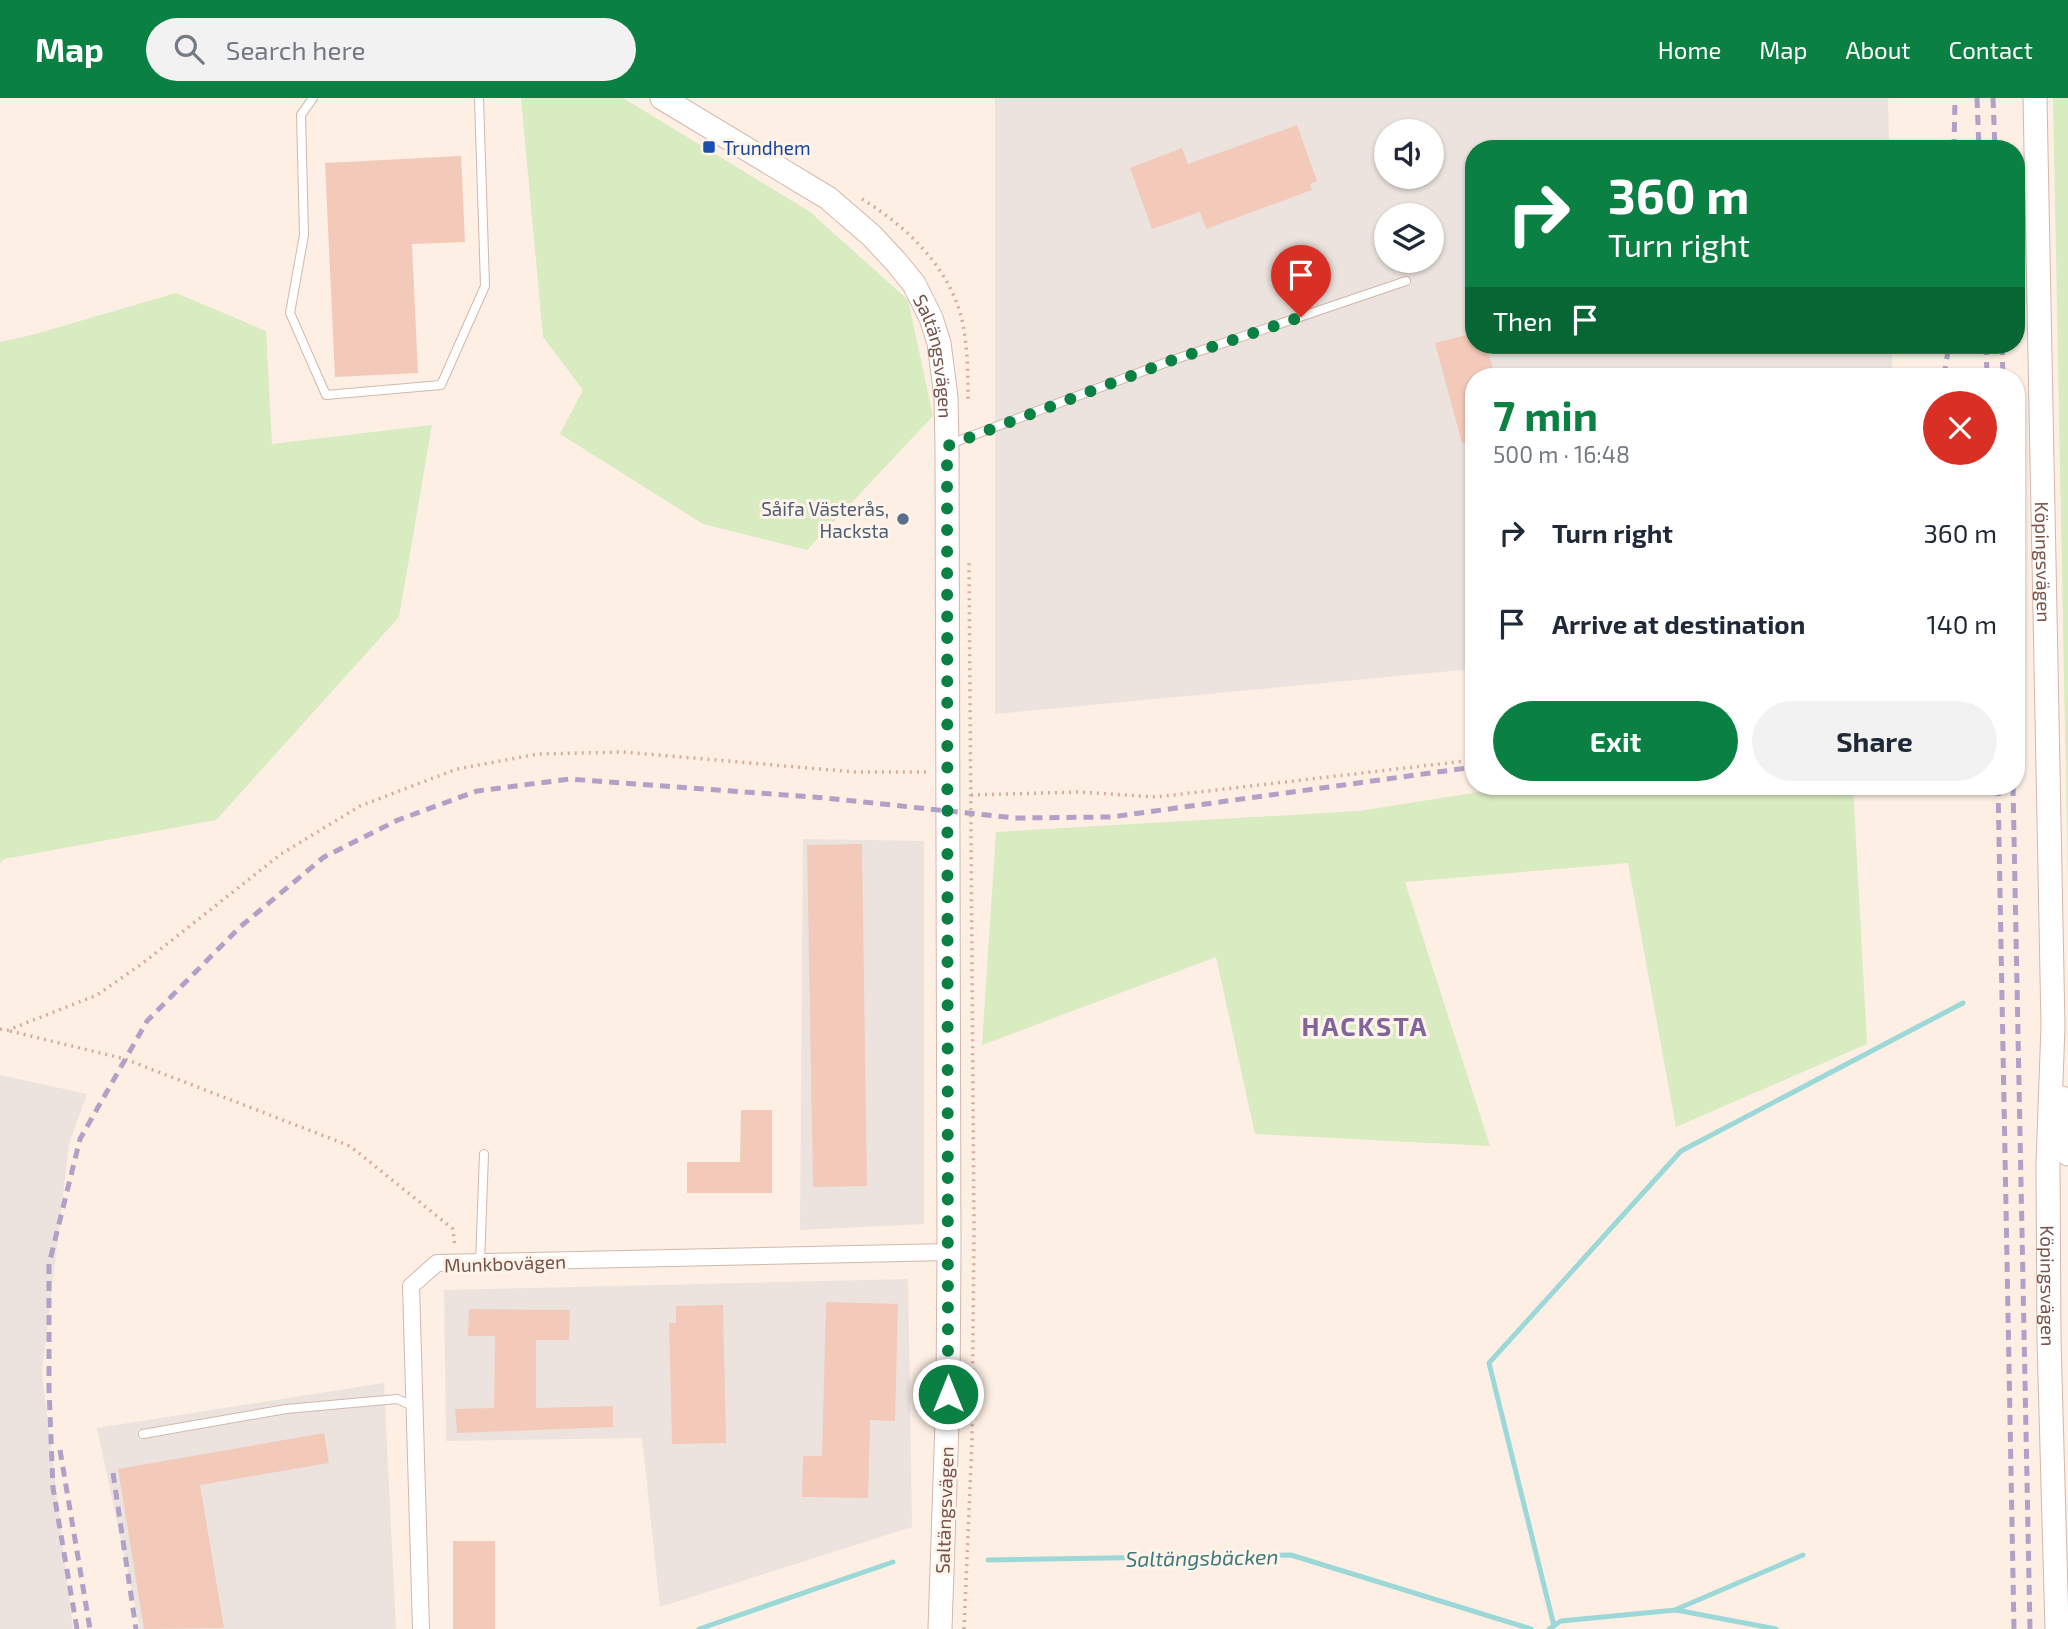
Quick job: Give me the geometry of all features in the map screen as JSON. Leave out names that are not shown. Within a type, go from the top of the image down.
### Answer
[{"type":"street","name":"Saltängsvägen","points":[[662,98],[828,198],[872,236],[914,284],[931,318],[939,344],[946,397],[947,446],[949,1252],[948,1394],[940,1629]]},
{"type":"street","name":"Köpingsvägen","points":[[2035,98],[2053,1026],[2048,1164],[2049,1340],[2060,1415],[2057,1629]]},
{"type":"street","name":"Köpingsvägen","points":[[2053,1026],[2068,1154]]},
{"type":"street","name":"Munkbovägen","points":[[421,1629],[411,1286],[437,1263],[949,1252]]},
{"type":"lane","points":[[313,98],[301,115],[304,235],[290,313],[326,395],[441,385],[485,286],[479,98]]},
{"type":"lane","points":[[947,446],[1170,361],[1406,281]]},
{"type":"lane","points":[[480,1263],[484,1154]]},
{"type":"lane","points":[[143,1434],[286,1409],[397,1399],[413,1406]]},
{"type":"path","points":[[8,1030],[97,995],[143,963],[281,854],[360,806],[457,769],[538,754],[623,752],[855,772],[971,771]]},
{"type":"path","points":[[971,795],[1079,792],[1156,797],[1465,761]]},
{"type":"path","points":[[0,1028],[125,1059],[350,1146],[453,1229],[457,1263]]},
{"type":"shaded area","points":[[995,98],[1888,98],[1889,140],[1465,140],[1465,354],[1892,354],[1892,368],[1465,368],[1465,670],[995,714]]},
{"type":"shaded area","points":[[803,839],[924,841],[924,1224],[800,1230]]},
{"type":"shaded area","points":[[0,1075],[87,1094],[69,1144],[42,1373],[73,1629],[0,1629]]},
{"type":"shaded area","points":[[908,1279],[912,1527],[660,1607],[642,1438],[446,1441],[444,1290]]},
{"type":"shaded area","points":[[384,1383],[396,1629],[140,1629],[97,1428]]},
{"type":"green space","points":[[521,98],[623,98],[809,211],[908,300],[933,416],[807,550],[703,524],[560,434],[583,390],[543,337]]},
{"type":"green space","points":[[2053,98],[2068,98],[2068,887]]},
{"type":"green space","points":[[176,293],[266,331],[272,444],[432,425],[399,617],[216,820],[4,859],[0,864],[0,342]]},
{"type":"green space","points":[[1465,794],[1853,795],[1867,1044],[1676,1127],[1628,863],[1405,882],[1490,1146],[1255,1134],[1216,957],[982,1045],[996,832],[1359,811]]},
{"type":"building","points":[[1297,125],[1317,181],[1310,184],[1312,190],[1206,229],[1200,212],[1152,229],[1130,168],[1182,148],[1188,164]]},
{"type":"building","points":[[461,156],[465,242],[412,244],[418,373],[335,377],[325,163]]},
{"type":"building","points":[[1465,335],[1465,354],[1489,354],[1493,368],[1465,368],[1465,442],[1462,443],[1435,343]]},
{"type":"building","points":[[862,844],[867,1186],[813,1187],[807,845]]},
{"type":"building","points":[[741,1110],[772,1110],[772,1193],[687,1193],[687,1162],[740,1162]]},
{"type":"building","points":[[826,1302],[898,1304],[895,1421],[870,1420],[868,1498],[802,1497],[803,1456],[822,1456]]},
{"type":"building","points":[[723,1305],[726,1443],[672,1444],[669,1323],[676,1323],[676,1306]]},
{"type":"building","points":[[469,1309],[570,1310],[569,1340],[536,1340],[536,1408],[613,1406],[613,1427],[457,1433],[455,1409],[494,1408],[495,1336],[468,1336]]},
{"type":"building","points":[[324,1433],[329,1463],[200,1485],[224,1628],[144,1629],[118,1469]]},
{"type":"building","points":[[453,1541],[495,1541],[495,1629],[453,1629]]},
{"type":"waterway","points":[[1554,1626],[1489,1363],[1681,1151],[1963,1003]]},
{"type":"waterway","name":"Saltängsbäcken","points":[[988,1560],[1291,1555],[1531,1629]]},
{"type":"waterway","name":"Saltängsbäcken","points":[[1677,1609],[1803,1555]]},
{"type":"waterway","name":"Saltängsbäcken","points":[[699,1629],[893,1562]]},
{"type":"waterway","name":"Saltängsbäcken","points":[[1549,1629],[1561,1621],[1676,1610],[1776,1629]]},
{"type":"railway","points":[[1954,140],[1955,98]]},
{"type":"railway","points":[[1977,98],[1979,140]]},
{"type":"railway","points":[[1993,98],[1995,140]]},
{"type":"railway","points":[[1945,368],[1948,354]]},
{"type":"railway","points":[[1986,354],[1987,368]]},
{"type":"railway","points":[[2002,354],[2003,368]]},
{"type":"railway","points":[[77,1629],[53,1488],[49,1389],[49,1264],[80,1139],[147,1021],[240,927],[324,857],[398,820],[477,791],[570,779],[825,798],[1015,818],[1111,817],[1465,768]]},
{"type":"railway","points":[[1998,795],[2014,1629]]},
{"type":"railway","points":[[2013,795],[2030,1629]]},
{"type":"railway","points":[[60,1450],[90,1629]]},
{"type":"railway","points":[[113,1473],[136,1629]]},
{"type":"place","name":"Trundhem","points":[[709,147]]},
{"type":"place","name":"Såifa Västerås, Hacksta","points":[[903,519]]},
{"type":"district","name":"HACKSTA","points":[[1365,1025]]},
{"type":"route","points":[[948,1394],[947,446],[1170,361],[1301,317]]}]
